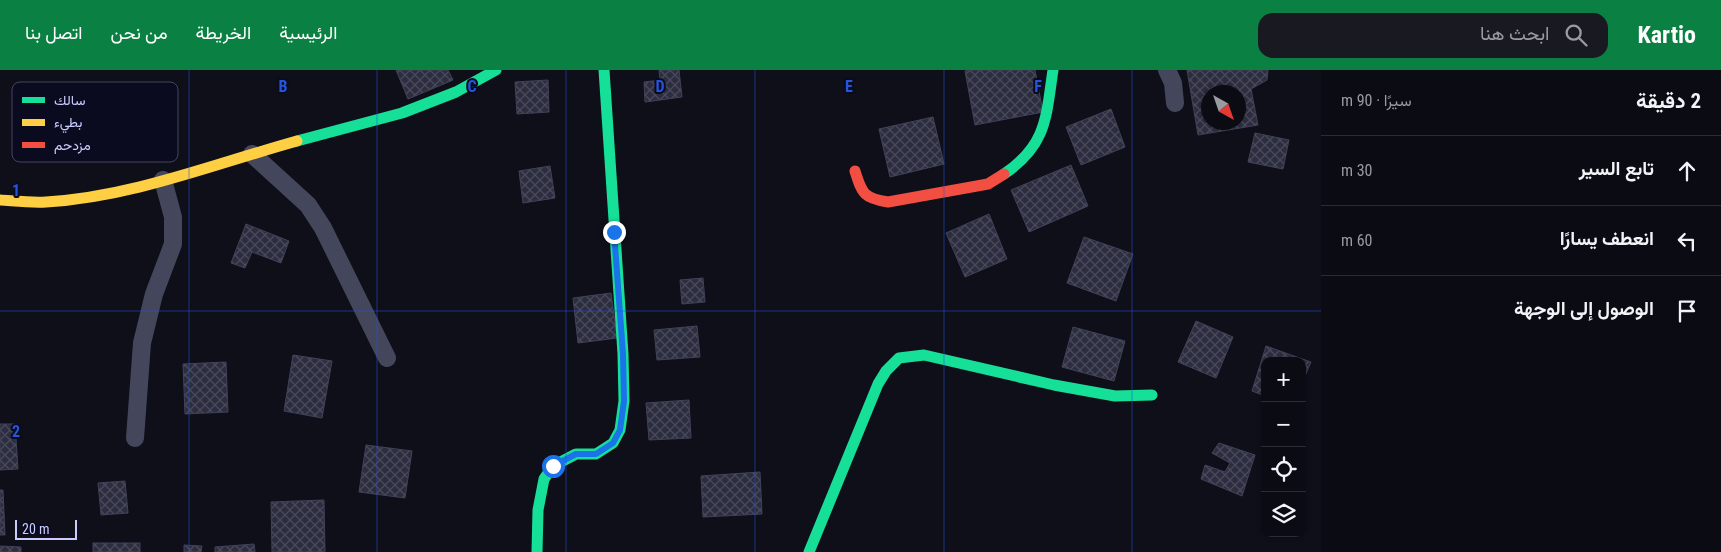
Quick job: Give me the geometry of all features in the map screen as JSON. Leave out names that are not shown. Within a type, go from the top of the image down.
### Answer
[{"type":"street","points":[[0,200],[45,202],[93,196],[163,180],[402,113],[456,92],[496,70]]},
{"type":"street","points":[[537,552],[538,510],[544,479],[553,466],[576,454],[596,454],[613,443],[620,430],[622,420],[624,401],[623,354],[604,70]]},
{"type":"street","points":[[855,171],[862,192],[874,200],[888,202],[988,184],[1024,159],[1037,141],[1045,123],[1053,70]]},
{"type":"street","points":[[1167,70],[1173,83],[1176,103]]},
{"type":"street","points":[[252,154],[308,205],[323,228],[387,358]]},
{"type":"street","points":[[134,438],[142,343],[154,294],[173,244],[173,217],[163,180]]},
{"type":"street","points":[[809,552],[878,384],[886,371],[899,358],[924,356],[1054,385],[1115,396],[1152,395]]},
{"type":"building","points":[[396,70],[448,70],[453,80],[408,99]]},
{"type":"building","points":[[659,70],[679,70],[682,97],[645,102],[644,82],[660,80]]},
{"type":"building","points":[[1035,70],[1043,112],[975,125],[965,71]]},
{"type":"building","points":[[1187,70],[1268,70],[1267,80],[1251,89],[1258,125],[1246,127],[1246,85],[1201,85],[1201,130],[1228,130],[1198,135]]},
{"type":"building","points":[[548,80],[549,112],[517,114],[515,82]]},
{"type":"building","points":[[1111,109],[1125,147],[1081,165],[1066,127]]},
{"type":"building","points":[[933,117],[944,164],[890,177],[879,129]]},
{"type":"building","points":[[1255,133],[1289,140],[1283,169],[1248,162]]},
{"type":"building","points":[[1071,165],[1088,206],[1029,232],[1011,190]]},
{"type":"building","points":[[550,166],[555,198],[523,203],[519,171]]},
{"type":"building","points":[[989,214],[1007,259],[965,277],[946,233]]},
{"type":"building","points":[[246,224],[289,241],[281,263],[252,252],[245,268],[231,263]]},
{"type":"building","points":[[1084,237],[1133,254],[1116,301],[1067,283]]},
{"type":"building","points":[[703,278],[705,302],[682,304],[680,280]]},
{"type":"building","points":[[611,293],[617,338],[578,343],[573,298]]},
{"type":"building","points":[[1196,321],[1233,337],[1216,378],[1178,362]]},
{"type":"building","points":[[697,326],[700,357],[657,360],[654,330]]},
{"type":"building","points":[[1073,327],[1125,341],[1114,381],[1062,367]]},
{"type":"building","points":[[1266,346],[1297,357],[1263,357]]},
{"type":"building","points":[[293,355],[332,361],[322,418],[284,411]]},
{"type":"building","points":[[1306,360],[1311,362],[1306,374]]},
{"type":"building","points":[[226,362],[228,412],[185,414],[183,364]]},
{"type":"building","points":[[1261,362],[1261,394],[1252,391]]},
{"type":"building","points":[[689,400],[691,438],[649,440],[646,403]]},
{"type":"building","points":[[0,424],[15,424],[18,469],[0,470]]},
{"type":"building","points":[[1219,443],[1255,455],[1242,496],[1201,479],[1205,465],[1225,472],[1230,463],[1212,453]]},
{"type":"building","points":[[366,445],[412,451],[405,498],[359,492]]},
{"type":"building","points":[[760,472],[762,514],[703,517],[701,476]]},
{"type":"building","points":[[125,481],[128,513],[101,515],[98,483]]},
{"type":"building","points":[[0,490],[3,490],[5,535],[0,535]]},
{"type":"building","points":[[324,500],[325,552],[272,552],[271,502]]},
{"type":"building","points":[[93,543],[140,543],[140,552],[93,552]]},
{"type":"building","points":[[254,544],[255,552],[215,552],[215,547]]},
{"type":"building","points":[[184,545],[202,546],[201,552],[184,552]]},
{"type":"building","points":[[0,546],[21,547],[21,552],[0,552]]},
{"type":"traffic: fast","points":[[297,141],[402,113],[456,92],[496,70]]},
{"type":"traffic: fast","points":[[537,552],[538,510],[544,479],[553,466],[576,454],[596,454],[613,443],[620,430],[624,401],[623,354],[604,70]]},
{"type":"traffic: fast","points":[[1004,174],[1018,163],[1037,141],[1046,116],[1053,70]]},
{"type":"traffic: fast","points":[[809,552],[878,384],[886,371],[899,358],[924,355],[1054,385],[1115,396],[1152,395]]},
{"type":"traffic: slow","points":[[0,200],[46,202],[110,194],[173,178],[297,141]]},
{"type":"traffic: jam","points":[[855,171],[862,189],[868,196],[888,202],[988,184],[1004,174]]},
{"type":"route","points":[[553,466],[576,454],[596,454],[613,443],[620,430],[624,401],[623,354],[614,232]]}]
